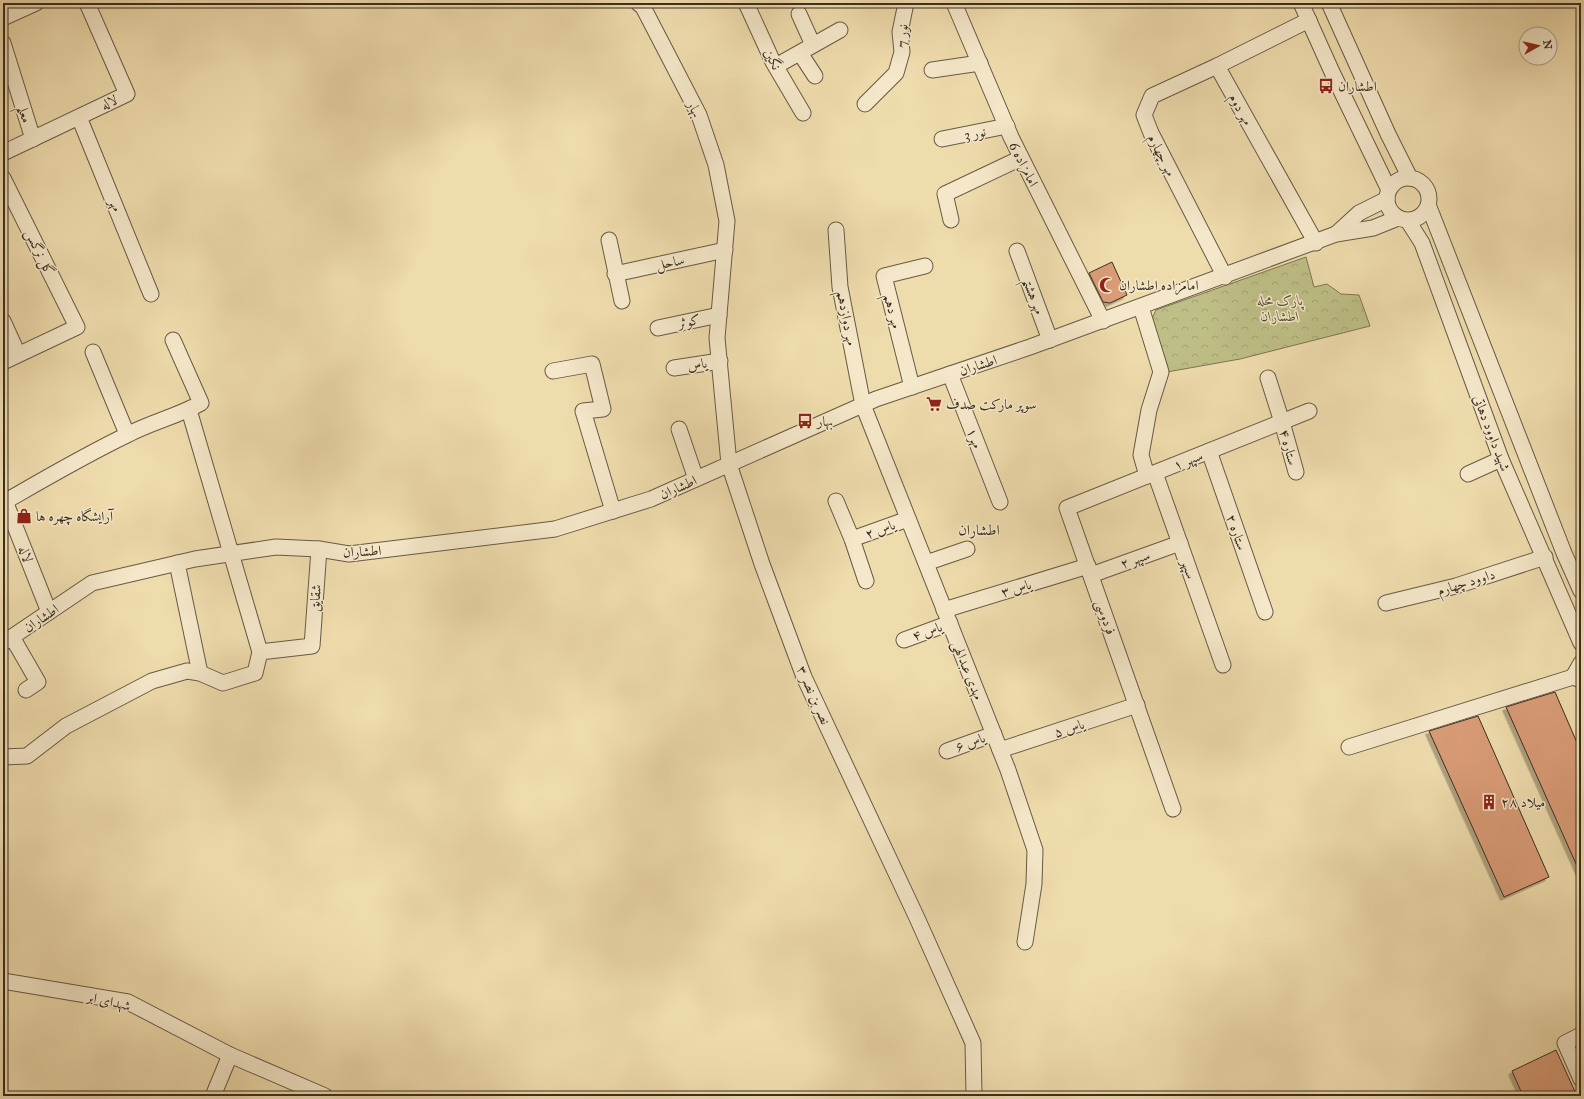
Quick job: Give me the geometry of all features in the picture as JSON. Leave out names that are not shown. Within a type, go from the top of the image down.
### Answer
[{"type":"street","points":[[3,18],[36,3]]},
{"type":"street","name":"لاله","points":[[3,153],[127,94],[87,3]]},
{"type":"street","name":"بهار","points":[[638,3],[643,7],[699,115],[716,165],[727,221],[717,338],[730,464]]},
{"type":"street","name":"نگین","points":[[746,3],[776,66],[803,113]]},
{"type":"street","name":"نور 7","points":[[865,104],[896,73],[902,52],[900,32],[906,3]]},
{"type":"street","name":"امامزاده 6","points":[[954,3],[1021,158],[1103,321]]},
{"type":"street","points":[[1301,3],[1388,194],[1388,206],[1403,219],[1419,218],[1429,207],[1427,190],[1418,180],[1410,178],[1396,182],[1388,194]]},
{"type":"street","points":[[1329,3],[1381,120],[1410,178]]},
{"type":"street","points":[[799,14],[815,76]]},
{"type":"street","points":[[1217,66],[1309,20]]},
{"type":"street","points":[[776,66],[840,30]]},
{"type":"street","name":"معلم","points":[[3,43],[33,139]]},
{"type":"street","points":[[932,70],[980,63]]},
{"type":"street","name":"مهر دوم","points":[[1217,66],[1316,243]]},
{"type":"street","name":"مهر چهارم","points":[[1217,66],[1152,96],[1144,114],[1151,134],[1224,276]]},
{"type":"street","name":"مهر","points":[[79,117],[151,294]]},
{"type":"street","name":"نور 3","points":[[942,139],[1007,126]]},
{"type":"street","points":[[951,220],[945,194],[1021,158]]},
{"type":"street","name":"گل نرگس","points":[[3,178],[77,327],[18,354]]},
{"type":"street","name":"اطشاران","points":[[1336,234],[1359,213],[1388,194]]},
{"type":"street","name":"شهید داوود دهاتی","points":[[1429,207],[1581,592]]},
{"type":"street","name":"اطشاران","points":[[8,640],[92,583],[176,563],[276,547],[319,549],[349,554],[460,542],[555,529],[651,499],[863,405],[912,387],[1103,321],[1316,243],[1336,234],[1373,228],[1403,219]]},
{"type":"street","name":"شهید داوود دهاتی","points":[[1403,219],[1422,243],[1501,459],[1581,643]]},
{"type":"street","name":"مهر دوازدهم","points":[[836,230],[840,287],[863,405]]},
{"type":"street","points":[[609,240],[615,274],[622,301]]},
{"type":"street","name":"ساحل","points":[[615,274],[725,250]]},
{"type":"street","name":"مهر هشتم","points":[[1016,251],[1050,340]]},
{"type":"street","name":"مهر دهم","points":[[912,387],[884,276],[925,266]]},
{"type":"street","name":"سپهر","points":[[1141,307],[1161,372],[1149,410],[1141,455],[1180,543],[1223,665]]},
{"type":"street","name":"کوثر","points":[[658,328],[719,315]]},
{"type":"street","points":[[3,321],[18,354],[3,362]]},
{"type":"street","points":[[3,757],[27,756],[66,726],[152,681],[187,671],[200,673],[223,683],[255,673],[260,652],[231,554],[195,407],[173,340]]},
{"type":"street","points":[[93,352],[127,434]]},
{"type":"street","name":"یاس","points":[[674,368],[720,361]]},
{"type":"street","points":[[553,372],[592,364],[603,409],[583,411],[613,511]]},
{"type":"street","name":"مهر۱","points":[[950,374],[1000,502]]},
{"type":"street","name":"ستاره ۴","points":[[1268,378],[1296,472]]},
{"type":"street","name":"مهدی عبدالهی","points":[[863,405],[994,734],[1035,850],[1034,884],[1025,942]]},
{"type":"street","points":[[4,498],[127,434],[195,407]]},
{"type":"street","name":"سپهر ۱","points":[[1067,508],[1309,411]]},
{"type":"street","points":[[679,429],[696,479]]},
{"type":"street","name":"ستاره ۲","points":[[1209,451],[1266,612]]},
{"type":"street","points":[[1468,474],[1501,459]]},
{"type":"street","name":"نصر بن نصر ۳","points":[[730,464],[762,564],[804,677],[917,918],[973,1043],[974,1096]]},
{"type":"street","name":"لاله","points":[[4,498],[49,612]]},
{"type":"street","name":"یاس ۲","points":[[836,500],[852,539],[866,581]]},
{"type":"street","name":"فردوسی","points":[[1067,508],[1173,809]]},
{"type":"street","name":"یاس ۲","points":[[852,539],[908,518]]},
{"type":"street","name":"سپهر ۲","points":[[1089,570],[1180,543]]},
{"type":"street","name":"شقایق","points":[[260,652],[312,646],[319,549]]},
{"type":"street","points":[[926,563],[967,549]]},
{"type":"street","name":"داوود چهارم","points":[[1386,603],[1456,586],[1544,557]]},
{"type":"street","points":[[176,563],[200,673]]},
{"type":"street","name":"یاس ۳","points":[[947,616],[1089,570]]},
{"type":"street","name":"یاس ۴","points":[[904,640],[947,616]]},
{"type":"street","points":[[8,640],[38,682],[26,690]]},
{"type":"street","points":[[1349,748],[1577,678],[1581,663]]},
{"type":"street","name":"یاس ۵","points":[[1000,750],[1137,705]]},
{"type":"street","name":"یاس ۶","points":[[947,751],[994,734]]},
{"type":"street","name":"شهدای ابر","points":[[3,981],[128,1002],[230,1055],[325,1096]]},
{"type":"street","points":[[1581,1035],[1565,1043],[1581,1079]]},
{"type":"street","points":[[212,1096],[230,1055]]},
{"type":"green space","name":"پارک محله اطشاران","points":[[1306,257],[1314,287],[1327,284],[1341,294],[1359,295],[1370,326],[1240,359],[1167,372],[1150,323],[1156,310]]},
{"type":"building","name":"امامزاده اطشاران","points":[[1112,262],[1127,295],[1110,303],[1103,302],[1089,273]]},
{"type":"building","name":"میلاد ۲۸","points":[[1555,692],[1581,752],[1581,875],[1506,707]]},
{"type":"building","name":"میلاد ۲۸","points":[[1478,716],[1549,877],[1504,897],[1429,731]]},
{"type":"building","points":[[1556,1050],[1577,1096],[1523,1096],[1512,1071]]},
{"type":"place","name":"اطشاران","points":[[1326,86]]},
{"type":"place","name":"امامزاده اطشاران","points":[[1107,285]]},
{"type":"place","name":"سوپر مارکت صدف","points":[[934,404]]},
{"type":"place","name":"بهار","points":[[805,421]]},
{"type":"place","name":"آرایشگاه چهره ها","points":[[24,516]]},
{"type":"place","name":"میلاد ۲۸","points":[[1489,802]]},
{"type":"district","name":"اطشاران","points":[[979,530]]}]
